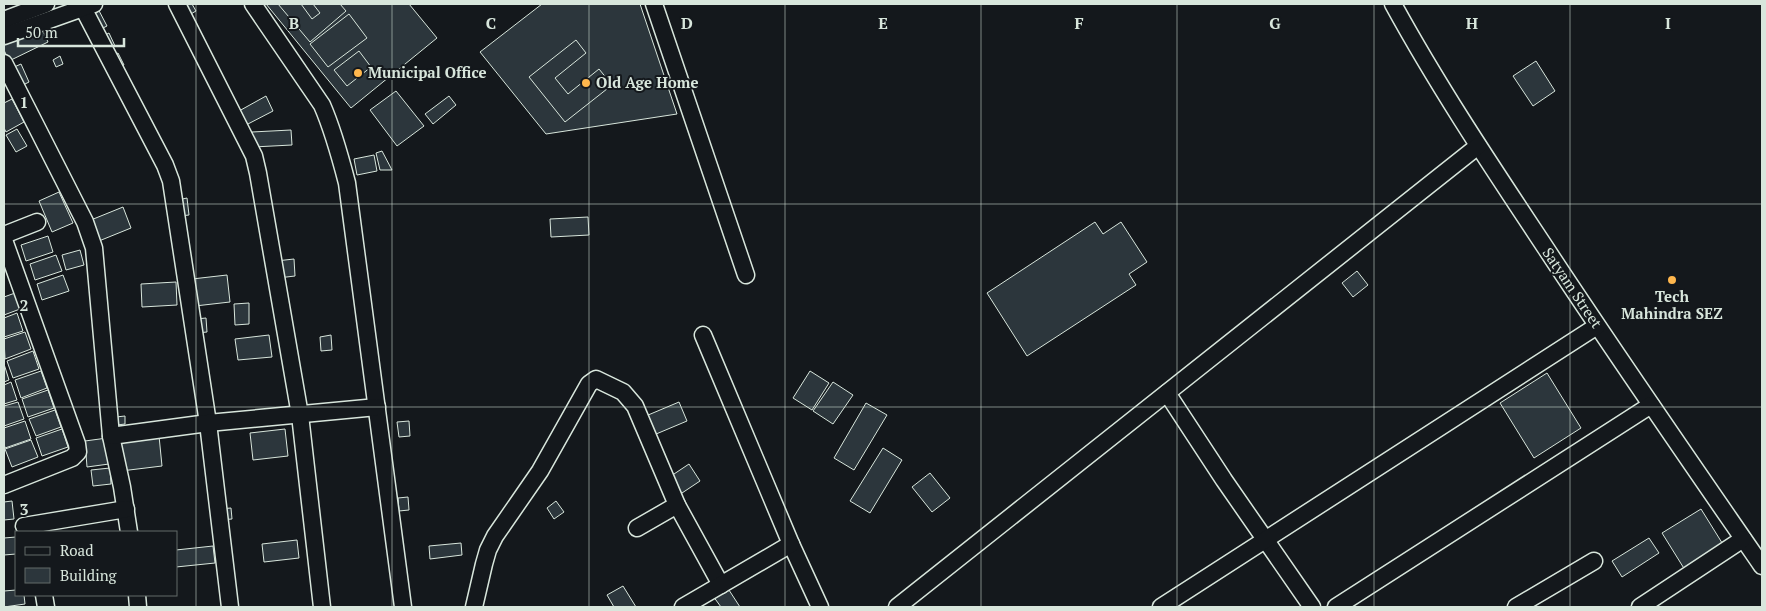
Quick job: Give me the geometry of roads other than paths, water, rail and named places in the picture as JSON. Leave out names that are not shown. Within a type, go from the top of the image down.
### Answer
[{"type":"street","points":[[4,20],[46,4]]},
{"type":"street","points":[[177,4],[254,156],[300,415],[322,607]]},
{"type":"street","points":[[253,4],[322,105],[330,123],[347,183],[403,607]]},
{"type":"street","points":[[654,4],[746,275]]},
{"type":"street","name":"Satyam Street","points":[[1393,4],[1421,55],[1478,146],[1597,326],[1762,566]]},
{"type":"street","points":[[4,36],[89,6],[165,165],[170,181],[208,423],[230,607]]},
{"type":"street","points":[[4,62],[85,222],[94,248],[111,436],[129,531]]},
{"type":"street","points":[[897,607],[1478,146]]},
{"type":"street","points":[[4,235],[37,222]]},
{"type":"street","points":[[4,240],[74,435],[78,452],[72,458],[4,485]]},
{"type":"street","points":[[1161,607],[1597,326]]},
{"type":"street","points":[[703,335],[790,544],[820,607]]},
{"type":"street","points":[[474,607],[484,564],[495,536],[540,471],[592,380],[596,379],[623,392],[631,400],[677,505],[720,585]]},
{"type":"street","points":[[1167,393],[1312,607]]},
{"type":"street","points":[[1336,607],[1651,405]]},
{"type":"street","points":[[111,436],[208,423],[377,407]]},
{"type":"street","points":[[637,528],[677,505]]},
{"type":"street","points":[[24,526],[126,509]]},
{"type":"street","points":[[1640,607],[1743,539]]},
{"type":"street","points":[[683,607],[790,544]]},
{"type":"street","points":[[1516,607],[1594,561]]},
{"type":"place","name":"Municipal Office","points":[[358,73]]},
{"type":"place","name":"Old Age Home","points":[[586,83]]},
{"type":"place","name":"Tech Mahindra SEZ","points":[[1672,280]]}]
